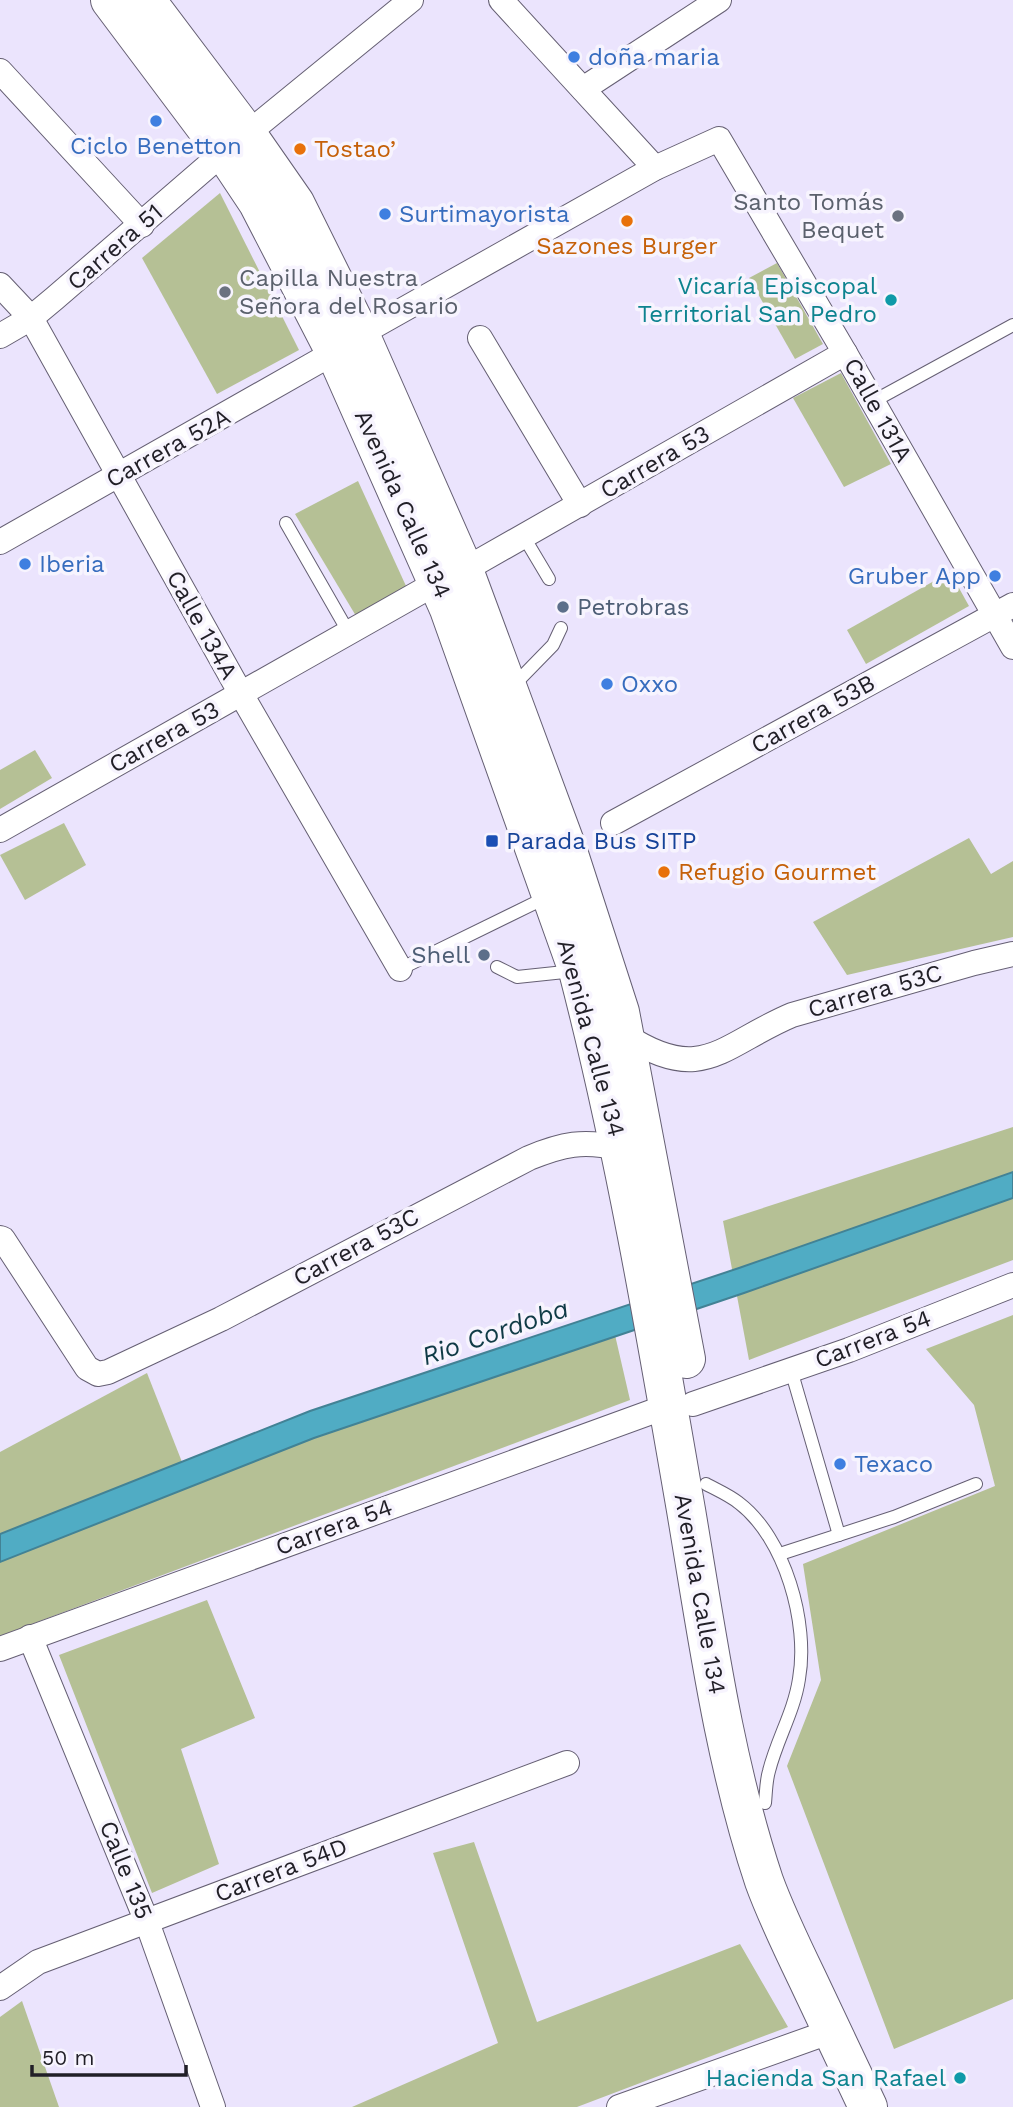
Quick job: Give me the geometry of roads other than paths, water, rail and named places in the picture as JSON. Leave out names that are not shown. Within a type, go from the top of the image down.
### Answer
[{"type":"main road","name":"Avenida Calle 134","points":[[110,0],[236,143],[295,204],[348,343],[451,576],[509,689],[567,848],[626,1036],[656,1269],[681,1405],[719,1704],[737,1790],[765,1883],[868,2107]]},
{"type":"main road","name":"Avenida Calle 134","points":[[146,0],[236,143]]},
{"type":"main road","name":"Avenida Calle 134","points":[[451,576],[551,895],[578,971],[620,1147],[656,1269]]},
{"type":"main road","name":"Avenida Calle 134","points":[[681,1405],[706,1484],[751,1744],[778,1847],[814,1938],[895,2107]]},
{"type":"street","name":"Carrera 51","points":[[0,336],[31,318],[236,143],[411,0]]},
{"type":"street","points":[[501,0],[655,168]]},
{"type":"street","points":[[583,89],[719,0]]},
{"type":"street","points":[[0,71],[142,225]]},
{"type":"street","name":"Carrera 52A","points":[[0,542],[655,168],[719,139]]},
{"type":"street","name":"Calle 131A","points":[[719,139],[872,402],[1004,610],[1013,647]]},
{"type":"street","name":"Calle 134A","points":[[0,285],[31,318],[241,694],[400,969]]},
{"type":"street","points":[[480,338],[580,505]]},
{"type":"street","name":"Carrera 53","points":[[0,830],[524,537],[845,353]]},
{"type":"street","name":"Carrera 53B","points":[[613,823],[1004,610]]},
{"type":"street","name":"Carrera 53C","points":[[626,1036],[664,1057],[690,1060],[722,1053],[792,1015],[1013,954]]},
{"type":"street","name":"Carrera 53C","points":[[0,1238],[4,1239],[87,1368],[98,1374],[108,1372],[221,1319],[529,1158],[565,1144],[600,1143],[620,1147]]},
{"type":"street","name":"Carrera 54","points":[[0,1649],[681,1405],[849,1350],[1013,1285]]},
{"type":"street","name":"Calle 135","points":[[30,1637],[147,1922],[213,2107]]},
{"type":"street","name":"Carrera 54D","points":[[0,1988],[38,1962],[567,1763]]},
{"type":"street","points":[[619,2107],[832,2031]]},
{"type":"lane","points":[[872,402],[1013,325]]},
{"type":"lane","points":[[286,523],[349,633]]},
{"type":"lane","points":[[524,537],[549,579]]},
{"type":"lane","points":[[509,689],[524,677],[552,645],[561,628]]},
{"type":"lane","points":[[400,969],[486,933],[551,895]]},
{"type":"lane","points":[[496,967],[517,977],[578,971]]},
{"type":"lane","points":[[791,1370],[839,1535]]},
{"type":"lane","points":[[706,1484],[739,1502],[762,1526],[780,1554],[792,1591],[801,1641],[800,1678],[791,1713],[768,1773],[765,1803]]},
{"type":"lane","points":[[780,1554],[894,1517],[976,1484]]},
{"type":"water","points":[[1013,1172],[1013,1198],[744,1293],[314,1438],[0,1562],[0,1534],[310,1411],[739,1268]]},
{"type":"place","name":"doña maria","points":[[574,57]]},
{"type":"place","name":"Ciclo Benetton","points":[[156,121]]},
{"type":"place","name":"Tostao’","points":[[300,149]]},
{"type":"place","name":"Surtimayorista","points":[[385,214]]},
{"type":"place","name":"Santo Tomás Bequet","points":[[898,216]]},
{"type":"place","name":"Sazones Burger","points":[[627,221]]},
{"type":"place","name":"Capilla Nuestra Señora del Rosario","points":[[225,292]]},
{"type":"place","name":"Vicaría Episcopal Territorial San Pedro","points":[[891,300]]},
{"type":"place","name":"Iberia","points":[[25,564]]},
{"type":"place","name":"Gruber App","points":[[995,576]]},
{"type":"place","name":"Petrobras","points":[[563,607]]},
{"type":"place","name":"Oxxo","points":[[607,684]]},
{"type":"place","name":"Parada Bus SITP","points":[[492,841]]},
{"type":"place","name":"Refugio Gourmet","points":[[664,872]]},
{"type":"place","name":"Shell","points":[[484,955]]},
{"type":"place","name":"Texaco","points":[[840,1464]]},
{"type":"place","name":"Hacienda San Rafael","points":[[960,2078]]},
{"type":"water label","name":"Rio Cordoba","points":[[495,1332]]}]
